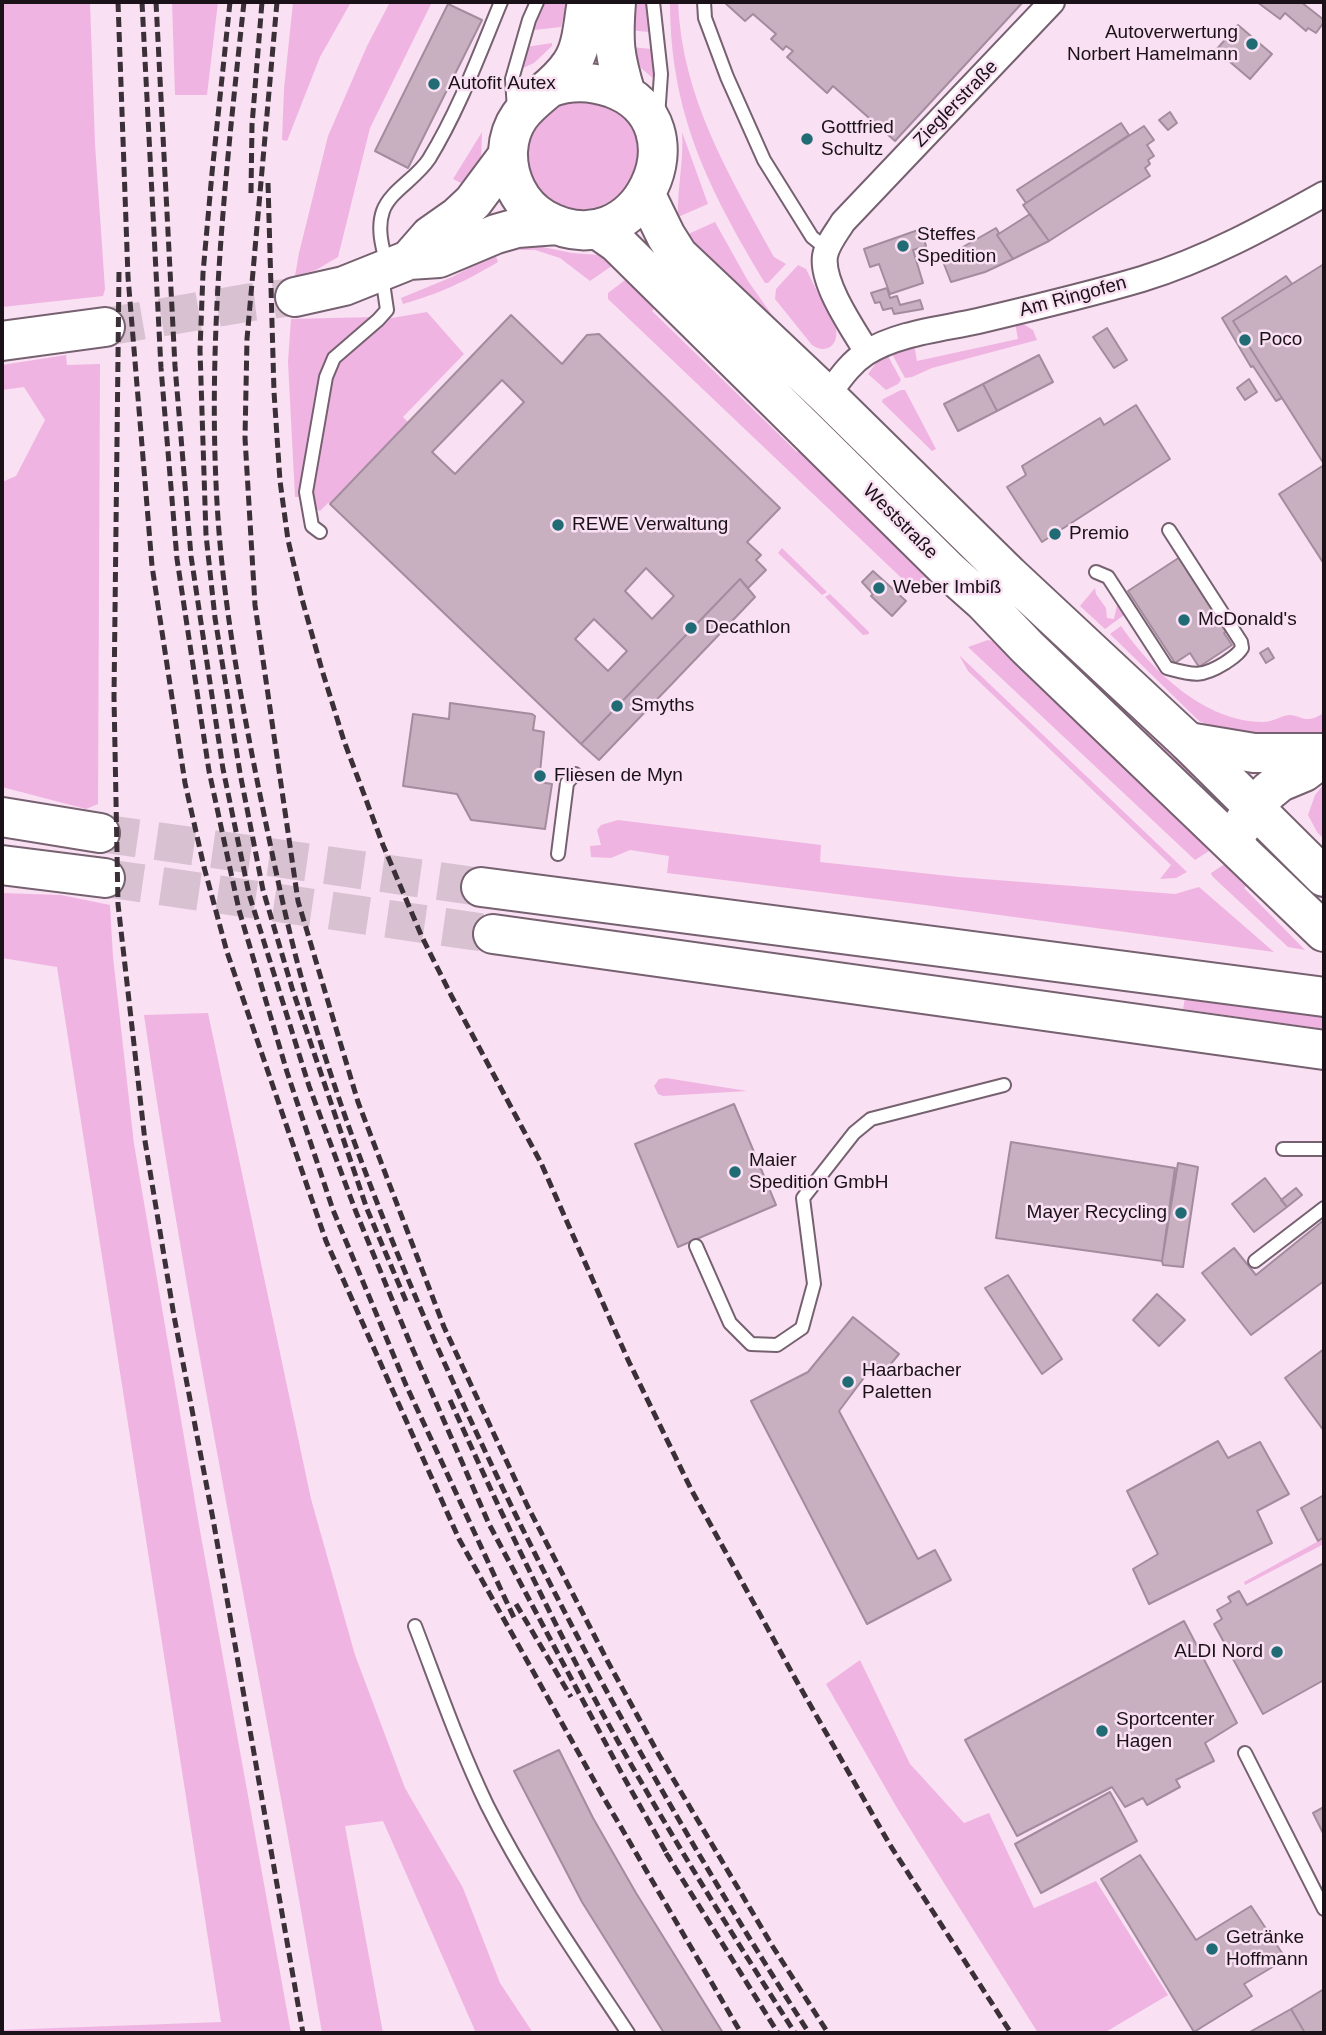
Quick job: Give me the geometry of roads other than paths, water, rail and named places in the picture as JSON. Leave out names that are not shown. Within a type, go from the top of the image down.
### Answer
[{"type":"main road","points":[[393,267],[473,202],[511,140],[527,105],[549,88],[573,61],[587,2]]},
{"type":"main road","points":[[511,140],[510,173],[522,199],[541,217],[557,225],[577,230],[597,229],[626,216],[646,195],[656,170],[657,142],[646,114],[626,93],[615,58],[613,38],[616,2]]},
{"type":"main road","points":[[549,88],[568,83],[589,82],[626,93]]},
{"type":"main road","name":"Weststraße","points":[[646,195],[678,255],[827,396],[1009,575],[1188,742],[1324,877]]},
{"type":"main road","points":[[295,297],[325,292],[393,267],[439,258],[517,228],[557,225]]},
{"type":"main road","name":"Weststraße","points":[[597,229],[617,243],[949,571],[1324,932]]},
{"type":"main road","points":[[2,341],[105,327]]},
{"type":"main road","points":[[1188,742],[1317,761]]},
{"type":"main road","points":[[1232,842],[1261,815],[1280,782],[1317,761]]},
{"type":"main road","points":[[2,817],[100,833]]},
{"type":"main road","points":[[2,865],[105,878]]},
{"type":"main road","points":[[481,887],[1324,996]]},
{"type":"main road","points":[[494,934],[1324,1050]]},
{"type":"street","name":"Zieglerstraße","points":[[827,249],[843,222],[1052,2]]},
{"type":"street","name":"Am Ringofen","points":[[827,396],[844,372],[867,352],[895,340],[1039,307],[1142,279],[1197,260],[1250,236],[1324,194]]},
{"type":"street","points":[[827,249],[826,275],[867,352]]},
{"type":"lane","points":[[320,532],[312,526],[306,492],[326,377],[334,358],[387,310],[393,267],[381,243],[383,212],[391,196],[410,182],[428,160],[471,75],[501,2]]},
{"type":"lane","points":[[511,140],[512,79],[537,2]]},
{"type":"lane","points":[[653,2],[662,74],[657,142]]},
{"type":"lane","points":[[704,2],[705,18],[727,77],[764,160],[812,237],[827,249]]},
{"type":"lane","points":[[1096,572],[1108,577],[1167,668],[1203,675],[1216,668],[1238,654],[1242,648],[1241,642],[1169,530]]},
{"type":"lane","points":[[558,854],[567,783],[575,774]]},
{"type":"lane","points":[[696,1246],[730,1323],[751,1345],[777,1345],[802,1328],[814,1284],[803,1198],[854,1133],[871,1119],[1004,1085]]},
{"type":"lane","points":[[1283,1149],[1324,1149]]},
{"type":"lane","points":[[1255,1261],[1324,1209]]},
{"type":"lane","points":[[415,1626],[449,1716],[488,1805],[540,1899],[628,2033]]},
{"type":"lane","points":[[1245,1753],[1324,1909]]},
{"type":"tunnel","points":[[105,327],[295,297]]},
{"type":"tunnel","points":[[100,833],[481,887]]},
{"type":"tunnel","points":[[105,878],[493,934]]},
{"type":"railway","points":[[118,2],[128,277],[152,566],[185,783],[227,952],[326,1241],[459,1539],[601,1793],[741,2033]]},
{"type":"railway","points":[[142,2],[161,368],[177,559],[209,771],[239,910],[287,1072],[333,1210],[406,1385],[515,1620]]},
{"type":"railway","points":[[156,2],[175,366],[191,556],[223,769],[249,894],[309,1086],[356,1212],[410,1343],[489,1524],[671,1861]]},
{"type":"railway","points":[[230,2],[203,273],[200,350],[206,535],[215,618],[240,773],[263,890],[292,988],[367,1209],[406,1301]]},
{"type":"railway","points":[[244,2],[219,267],[214,399],[215,465],[219,532],[230,629],[259,790],[302,980],[338,1097],[381,1212],[452,1381],[515,1513],[633,1740],[719,1888],[809,2033]]},
{"type":"railway","points":[[251,193],[252,125],[262,2]]},
{"type":"railway","points":[[277,2],[247,339],[245,438],[255,605],[298,901],[358,1102],[444,1327],[528,1507],[659,1755],[773,1947],[828,2033]]},
{"type":"railway","points":[[268,183],[274,392],[280,481],[288,540],[302,599],[344,741],[383,845],[422,937],[541,1163],[629,1362],[692,1491],[890,1845],[1011,2033]]},
{"type":"railway","points":[[119,272],[114,697],[118,904],[145,1141],[303,2033]]},
{"type":"railway","points":[[450,1400],[540,1593],[614,1734],[697,1876],[795,2033]]},
{"type":"railway","points":[[516,1604],[571,1697]]},
{"type":"railway","points":[[666,1853],[778,2033]]},
{"type":"place","name":"Autoverwertung Norbert Hamelmann","points":[[1252,44]]},
{"type":"place","name":"Autofit Autex","points":[[434,84]]},
{"type":"place","name":"Gottfried Schultz","points":[[807,139]]},
{"type":"place","name":"Steffes Spedition","points":[[903,246]]},
{"type":"place","name":"Poco","points":[[1245,340]]},
{"type":"place","name":"REWE Verwaltung","points":[[558,525]]},
{"type":"place","name":"Premio","points":[[1055,534]]},
{"type":"place","name":"Weber Imbiß","points":[[879,588]]},
{"type":"place","name":"McDonald's","points":[[1184,620]]},
{"type":"place","name":"Decathlon","points":[[691,628]]},
{"type":"place","name":"Smyths","points":[[617,706]]},
{"type":"place","name":"Fliesen de Myn","points":[[540,776]]},
{"type":"place","name":"Maier Spedition GmbH","points":[[735,1172]]},
{"type":"place","name":"Mayer Recycling","points":[[1181,1213]]},
{"type":"place","name":"Haarbacher Paletten","points":[[848,1382]]},
{"type":"place","name":"ALDI Nord","points":[[1277,1652]]},
{"type":"place","name":"Sportcenter Hagen","points":[[1102,1731]]},
{"type":"place","name":"Getränke Hoffmann","points":[[1212,1949]]}]
